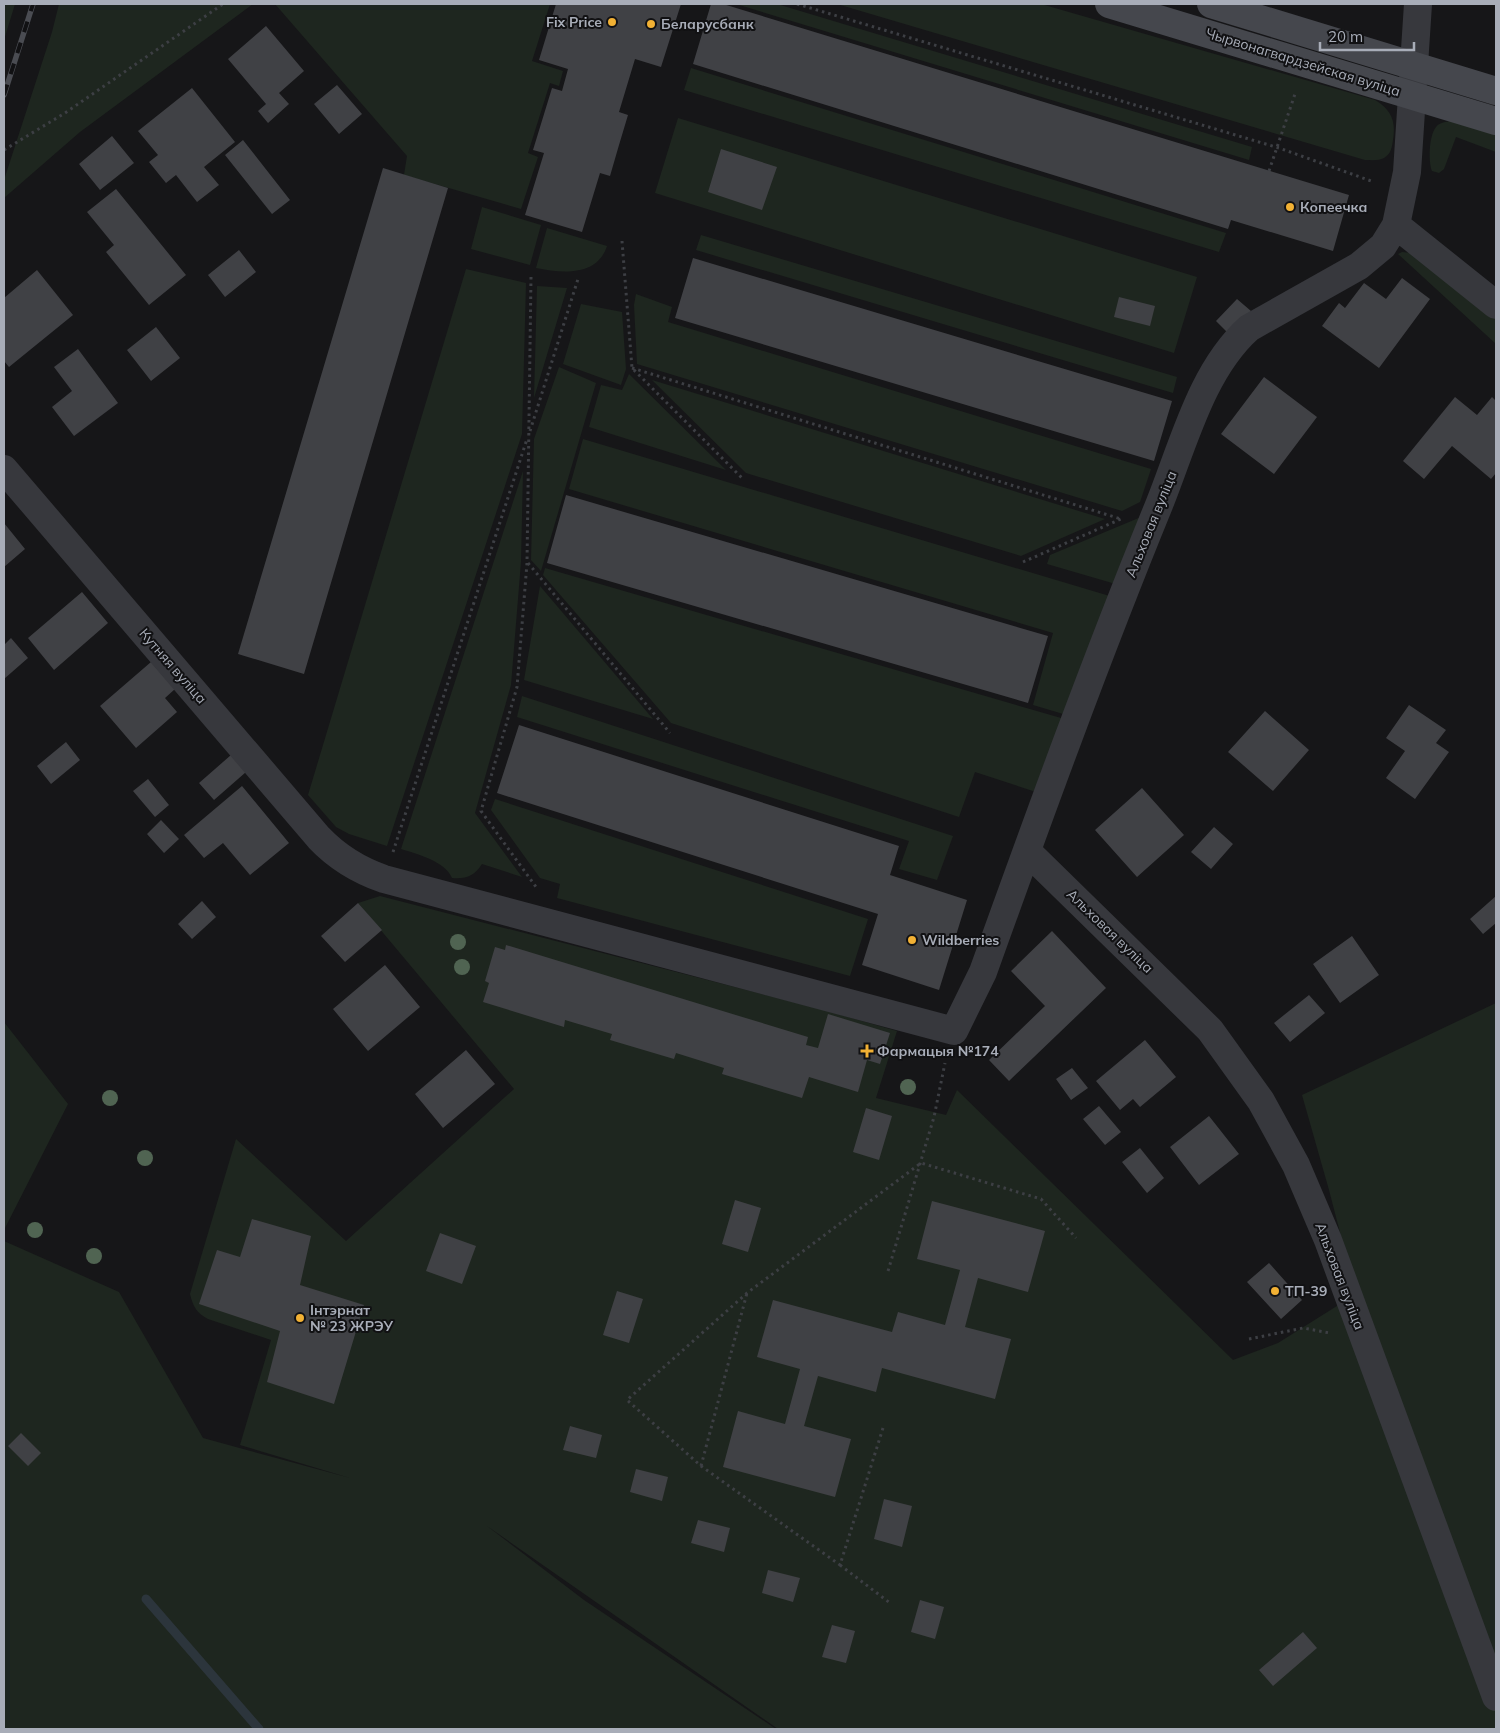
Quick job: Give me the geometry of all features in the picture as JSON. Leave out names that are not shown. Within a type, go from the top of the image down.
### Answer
[{"type":"main road","name":"Чырвонагвардзейская вуліца","points":[[1109,4],[1496,121]]},
{"type":"main road","name":"Чырвонагвардзейская вуліца","points":[[1211,4],[1414,64],[1496,91]]},
{"type":"street","name":"Альховая вуліца","points":[[1418,4],[1407,172],[1396,225],[1383,246],[1359,266],[1264,319],[1234,342],[1210,376],[1123,592],[1027,851],[1210,1030],[1261,1101],[1292,1157],[1328,1240],[1496,1697]]},
{"type":"street","points":[[1396,225],[1496,305]]},
{"type":"street","name":"Кутняя вуліца","points":[[4,469],[319,838],[356,868],[384,879],[954,1031],[983,972],[1027,851]]},
{"type":"path","points":[[4,150],[66,113],[223,4]]},
{"type":"path","points":[[797,4],[1278,148],[1403,193]]},
{"type":"path","points":[[622,241],[632,368],[742,478]]},
{"type":"path","points":[[531,276],[527,563],[517,687],[481,811],[537,888]]},
{"type":"path","points":[[384,879],[578,279]]},
{"type":"path","points":[[632,368],[1121,519]]},
{"type":"path","points":[[1023,562],[1160,502]]},
{"type":"path","points":[[527,563],[670,733]]},
{"type":"path","points":[[888,1271],[934,1116],[945,1063]]},
{"type":"path","points":[[920,1163],[1041,1199],[1076,1238]]},
{"type":"path","points":[[890,1603],[701,1466],[627,1400],[747,1293],[920,1163]]},
{"type":"path","points":[[701,1466],[747,1293]]},
{"type":"path","points":[[1249,1339],[1303,1328],[1334,1334]]},
{"type":"path","points":[[840,1565],[883,1428]]},
{"type":"shaded area","points":[[4,4],[15,4],[4,40]]},
{"type":"shaded area","points":[[59,4],[253,4],[80,132],[4,198],[4,180],[52,32]]},
{"type":"shaded area","points":[[275,4],[550,4],[532,61],[563,71],[559,86],[550,83],[528,153],[538,157],[521,209],[404,175],[407,156]]},
{"type":"shaded area","points":[[736,4],[777,4],[1252,147],[1249,160]]},
{"type":"shaded area","points":[[837,4],[1041,4],[1375,100],[1389,112],[1393,122],[1392,148],[1382,159],[1365,160]]},
{"type":"shaded area","points":[[691,68],[1226,233],[1219,252],[684,90]]},
{"type":"shaded area","points":[[678,118],[1197,277],[1174,353],[655,193]]},
{"type":"shaded area","points":[[1451,121],[1496,133],[1496,152],[1456,137],[1444,169],[1439,173],[1432,171],[1430,149],[1432,136],[1439,124]]},
{"type":"shaded area","points":[[482,207],[541,225],[530,265],[471,249]]},
{"type":"shaded area","points":[[547,228],[607,246],[602,256],[587,268],[557,271],[536,268]]},
{"type":"shaded area","points":[[701,235],[1177,377],[1173,393],[696,250]]},
{"type":"shaded area","points":[[1402,252],[1412,253],[1496,317],[1496,344],[1398,254]]},
{"type":"shaded area","points":[[466,269],[526,283],[522,434],[387,846],[349,834],[336,827],[308,795]]},
{"type":"shaded area","points":[[537,286],[567,288],[534,398]]},
{"type":"shaded area","points":[[636,294],[672,307],[668,322],[1151,469],[1140,502],[1122,511],[637,364],[634,305]]},
{"type":"shaded area","points":[[581,304],[622,312],[626,369],[621,385],[563,364]]},
{"type":"shaded area","points":[[559,367],[596,383],[541,571],[531,560],[534,439]]},
{"type":"shaded area","points":[[629,374],[726,470],[589,427],[601,385],[622,390]]},
{"type":"shaded area","points":[[652,380],[1105,519],[1021,556],[746,473]]},
{"type":"shaded area","points":[[583,439],[1113,597],[1070,716],[1033,705],[1053,633],[569,489]]},
{"type":"shaded area","points":[[523,471],[521,562],[511,685],[475,813],[522,877],[482,864],[470,876],[452,878],[437,863],[401,849]]},
{"type":"shaded area","points":[[1141,517],[1119,585],[1047,564],[1050,555]]},
{"type":"shaded area","points":[[545,568],[1068,720],[1039,793],[975,772],[959,817],[671,723],[543,575]]},
{"type":"shaded area","points":[[540,586],[653,719],[524,680]]},
{"type":"shaded area","points":[[522,696],[953,836],[937,880],[899,869],[909,841],[517,717]]},
{"type":"shaded area","points":[[495,799],[868,919],[850,976],[557,898],[560,884],[540,878],[491,810]]},
{"type":"shaded area","points":[[380,896],[824,1010],[897,1031],[876,1098],[946,1115],[957,1090],[1233,1360],[1278,1343],[1356,1294],[1302,1095],[1496,1003],[1496,1729],[778,1729],[487,1526],[584,1600],[776,1729],[4,1729],[4,1241],[119,1292],[203,1438],[350,1478],[240,1445],[271,1340],[208,1319],[196,1309],[190,1294],[236,1139],[346,1241],[514,1089],[358,903]]},
{"type":"shaded area","points":[[4,1022],[68,1104],[4,1230]]},
{"type":"building","points":[[556,4],[681,4],[661,67],[635,59],[619,112],[628,115],[610,176],[600,173],[582,232],[525,215],[544,153],[533,150],[552,88],[562,91],[568,69],[539,60]]},
{"type":"building","points":[[711,4],[723,4],[1349,195],[1333,251],[1231,220],[1228,229],[693,64]]},
{"type":"building","points":[[266,26],[304,71],[279,93],[289,104],[268,123],[258,111],[266,104],[228,59]]},
{"type":"building","points":[[337,85],[362,114],[339,134],[314,104]]},
{"type":"building","points":[[192,88],[235,142],[204,167],[219,185],[197,202],[176,175],[166,183],[149,162],[158,155],[138,131]]},
{"type":"building","points":[[112,136],[134,163],[100,190],[79,164]]},
{"type":"building","points":[[243,140],[290,200],[272,214],[225,155]]},
{"type":"building","points":[[721,149],[777,167],[762,210],[708,192]]},
{"type":"building","points":[[383,168],[448,188],[304,674],[238,654]]},
{"type":"building","points":[[116,189],[186,275],[149,305],[106,252],[114,245],[87,212]]},
{"type":"building","points":[[239,250],[256,272],[225,297],[208,275]]},
{"type":"building","points":[[693,258],[1172,401],[1154,461],[675,318]]},
{"type":"building","points":[[37,270],[73,315],[9,367],[4,361],[4,298]]},
{"type":"building","points":[[1402,278],[1430,299],[1379,368],[1322,326],[1339,303],[1345,308],[1364,283],[1386,299]]},
{"type":"building","points":[[1119,297],[1155,306],[1150,326],[1114,317]]},
{"type":"building","points":[[1237,299],[1251,311],[1229,334],[1216,321]]},
{"type":"building","points":[[156,327],[180,358],[151,381],[127,350]]},
{"type":"building","points":[[78,349],[118,403],[74,436],[52,407],[72,391],[54,367]]},
{"type":"building","points":[[1264,377],[1317,417],[1274,474],[1221,434]]},
{"type":"building","points":[[1455,397],[1477,415],[1492,397],[1496,401],[1496,473],[1491,479],[1452,446],[1424,479],[1403,461]]},
{"type":"building","points":[[566,495],[1048,636],[1028,703],[547,563]]},
{"type":"building","points":[[4,523],[25,549],[4,567]]},
{"type":"building","points":[[82,592],[108,623],[54,670],[28,638]]},
{"type":"building","points":[[11,638],[28,658],[4,679],[4,645]]},
{"type":"building","points":[[151,662],[175,689],[165,698],[177,712],[136,748],[100,706]]},
{"type":"building","points":[[1409,705],[1446,730],[1436,743],[1449,752],[1415,799],[1386,778],[1405,751],[1386,738]]},
{"type":"building","points":[[1265,711],[1309,750],[1273,791],[1228,752]]},
{"type":"building","points":[[519,725],[899,846],[890,875],[967,900],[939,990],[862,965],[878,914],[497,793]]},
{"type":"building","points":[[66,742],[80,760],[51,784],[37,766]]},
{"type":"building","points":[[231,755],[246,772],[214,800],[199,783]]},
{"type":"building","points":[[148,779],[169,805],[155,817],[133,791]]},
{"type":"building","points":[[242,786],[289,843],[250,875],[223,843],[204,858],[184,835]]},
{"type":"building","points":[[1142,788],[1184,835],[1137,877],[1095,830]]},
{"type":"building","points":[[161,820],[179,839],[164,853],[147,834]]},
{"type":"building","points":[[1214,827],[1233,844],[1211,869],[1191,852]]},
{"type":"building","points":[[1496,896],[1496,923],[1483,934],[1470,919]]},
{"type":"building","points":[[202,901],[216,917],[192,939],[178,924]]},
{"type":"building","points":[[358,903],[382,930],[345,962],[321,936]]},
{"type":"building","points":[[1052,931],[1106,988],[1009,1081],[989,1060],[1045,1006],[1011,971]]},
{"type":"building","points":[[1352,936],[1379,975],[1340,1003],[1313,964]]},
{"type":"building","points":[[506,945],[808,1037],[806,1045],[818,1048],[828,1014],[890,1033],[880,1064],[867,1060],[858,1092],[809,1077],[802,1098],[722,1074],[724,1068],[676,1053],[674,1059],[610,1040],[612,1034],[565,1020],[564,1027],[483,1002],[489,983],[485,981],[495,947],[505,950]]},
{"type":"building","points":[[385,965],[420,1007],[368,1051],[333,1009]]},
{"type":"building","points":[[1309,995],[1325,1013],[1290,1042],[1274,1023]]},
{"type":"building","points":[[1145,1040],[1176,1077],[1140,1107],[1133,1099],[1120,1110],[1096,1081]]},
{"type":"building","points":[[466,1050],[495,1084],[443,1128],[415,1094]]},
{"type":"building","points":[[1072,1068],[1088,1088],[1071,1100],[1056,1079]]},
{"type":"building","points":[[1099,1106],[1121,1132],[1105,1145],[1083,1119]]},
{"type":"building","points":[[866,1108],[892,1116],[879,1160],[853,1152]]},
{"type":"building","points":[[1209,1116],[1239,1154],[1199,1185],[1170,1147]]},
{"type":"building","points":[[1140,1148],[1164,1178],[1147,1193],[1122,1162]]},
{"type":"building","points":[[735,1200],[761,1208],[748,1252],[722,1244]]},
{"type":"building","points":[[932,1201],[1045,1231],[1028,1292],[978,1278],[965,1327],[1011,1339],[995,1399],[882,1368],[876,1392],[818,1376],[804,1426],[851,1439],[835,1497],[723,1467],[738,1411],[785,1424],[800,1369],[757,1357],[773,1300],[892,1332],[898,1312],[945,1325],[960,1270],[917,1259]]},
{"type":"building","name":"Інтэрнат № 23 ЖРЭУ","points":[[252,1219],[311,1236],[300,1285],[364,1305],[334,1404],[267,1382],[280,1331],[199,1304],[217,1250],[240,1257]]},
{"type":"building","points":[[440,1233],[476,1246],[462,1284],[426,1271]]},
{"type":"building","name":"ТП-39","points":[[1269,1263],[1302,1300],[1281,1319],[1247,1282]]},
{"type":"building","points":[[617,1291],[643,1299],[629,1343],[603,1335]]},
{"type":"building","points":[[570,1426],[602,1435],[596,1458],[563,1450]]},
{"type":"building","points":[[21,1433],[41,1453],[28,1466],[8,1446]]},
{"type":"building","points":[[636,1469],[668,1477],[662,1501],[630,1492]]},
{"type":"building","points":[[884,1499],[912,1506],[902,1547],[874,1539]]},
{"type":"building","points":[[698,1520],[730,1528],[724,1552],[691,1543]]},
{"type":"building","points":[[768,1570],[800,1578],[793,1602],[762,1593]]},
{"type":"building","points":[[920,1600],[944,1607],[935,1639],[911,1632]]},
{"type":"building","points":[[832,1625],[855,1631],[846,1663],[822,1657]]},
{"type":"building","points":[[1303,1632],[1317,1648],[1273,1686],[1259,1670]]},
{"type":"waterway","points":[[146,1599],[259,1729]]},
{"type":"railway","points":[[4,95],[33,4]]},
{"type":"place","name":"Fix Price","points":[[612,22]]},
{"type":"place","name":"Беларусбанк","points":[[651,24]]},
{"type":"place","name":"Копеечка","points":[[1290,207]]},
{"type":"place","name":"Wildberries","points":[[912,940]]},
{"type":"place","name":"Фармацыя №174","points":[[867,1051]]},
{"type":"place","name":"ТП-39","points":[[1275,1291]]},
{"type":"place","name":"Інтэрнат № 23 ЖРЭУ","points":[[300,1318]]}]
